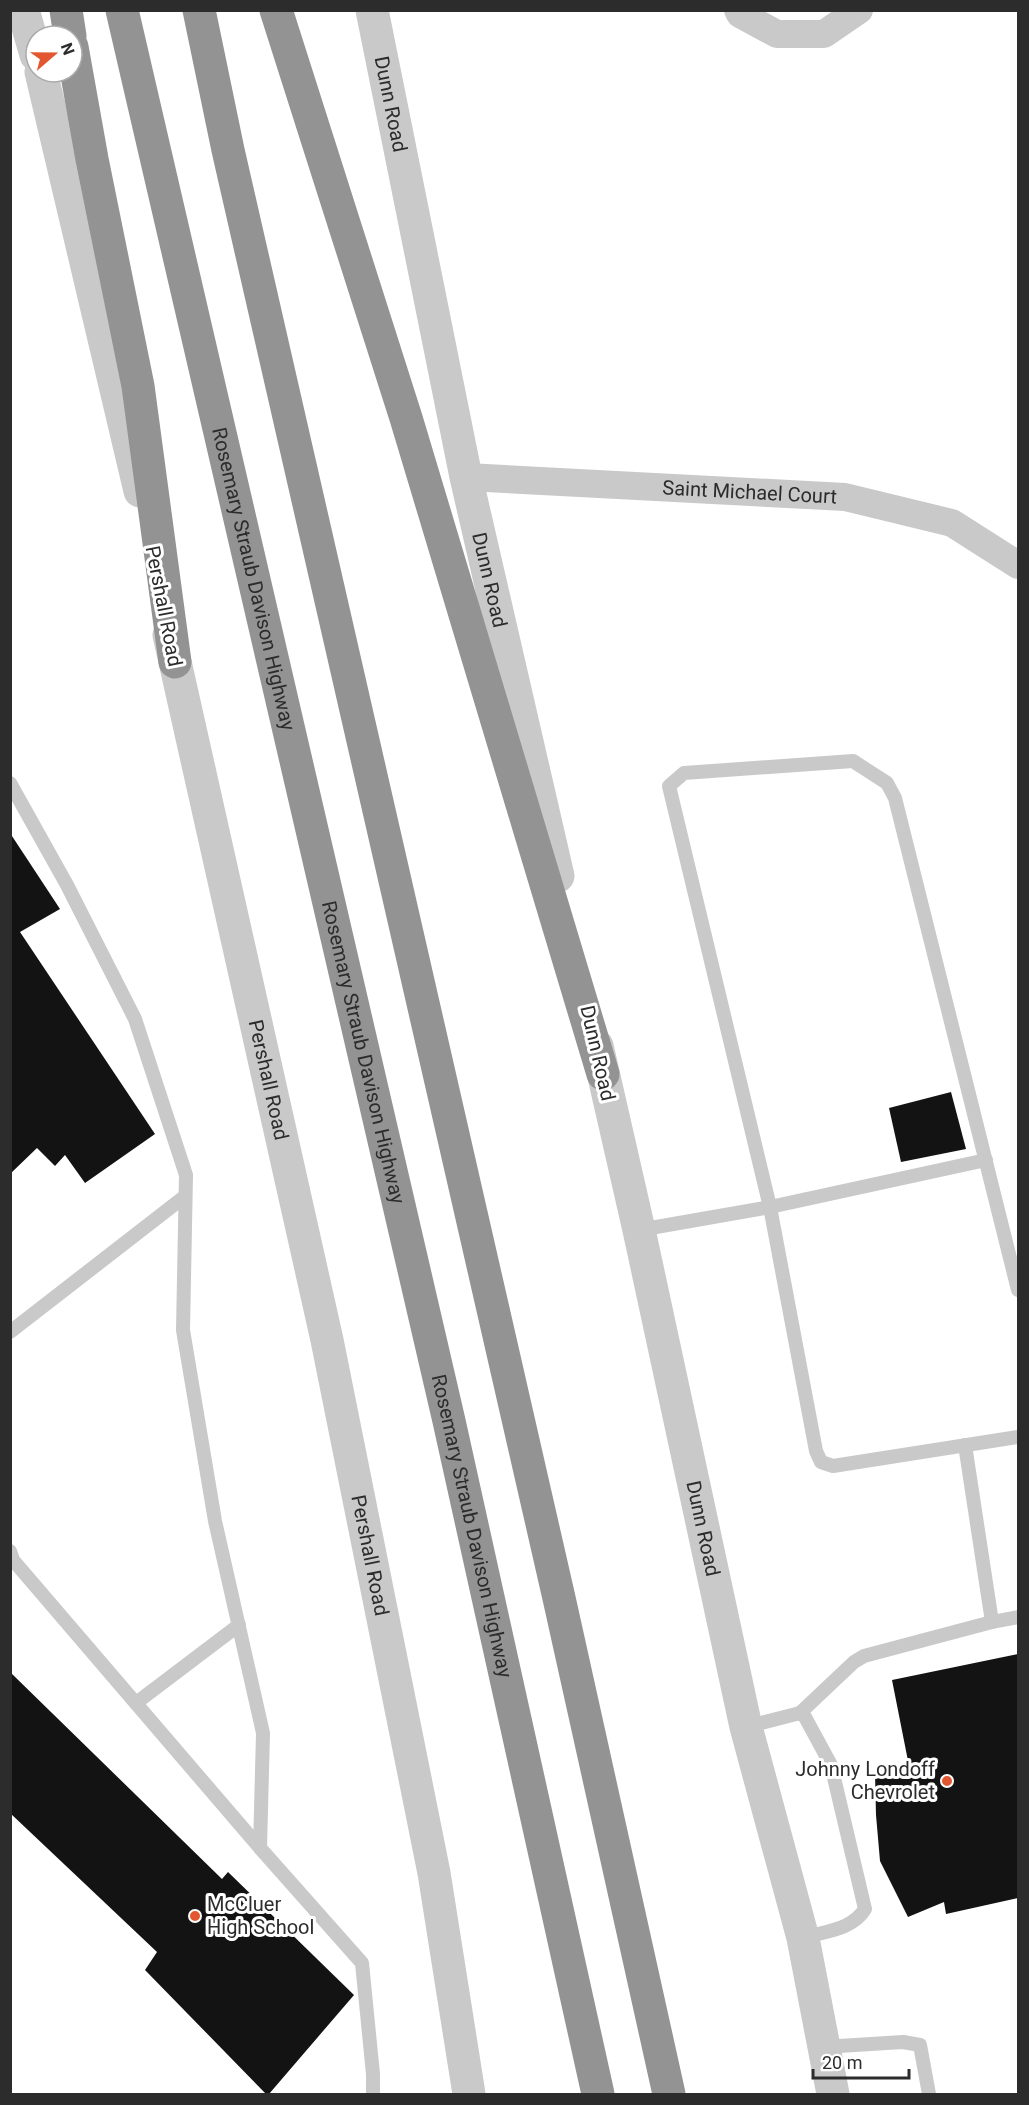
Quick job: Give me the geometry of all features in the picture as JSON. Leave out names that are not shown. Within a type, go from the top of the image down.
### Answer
[{"type":"highway","name":"Rosemary Straub Davison Highway","points":[[122,10],[448,1421],[598,2094]]},
{"type":"highway","points":[[199,10],[228,150],[559,1598],[669,2094]]},
{"type":"highway","points":[[276,10],[406,418],[603,1074]]},
{"type":"highway","points":[[79,84],[138,386],[174,662]]},
{"type":"street","name":"Dunn Road","points":[[372,10],[466,477],[639,1230],[746,1727],[803,1938],[833,2094]]},
{"type":"street","points":[[738,10],[740,14],[777,34],[824,34],[859,10]]},
{"type":"street","name":"Pershall Road","points":[[44,84],[143,507],[174,662],[327,1340],[434,1873],[469,2094]]},
{"type":"street","name":"Saint Michael Court","points":[[466,477],[845,497],[952,523],[1018,565]]},
{"type":"lane","points":[[1018,1290],[895,798],[887,783],[853,761],[684,773],[669,786],[770,1207],[816,1451],[821,1462],[833,1466],[1018,1437]]},
{"type":"lane","points":[[10,783],[67,885],[135,1019],[186,1175],[183,1330],[215,1521],[263,1733],[260,1848]]},
{"type":"lane","points":[[639,1230],[770,1207],[986,1160]]},
{"type":"lane","points":[[10,1332],[184,1197]]},
{"type":"lane","points":[[965,1445],[992,1622]]},
{"type":"lane","points":[[10,1551],[13,1560],[260,1848],[362,1963],[373,2094]]},
{"type":"lane","points":[[746,1727],[800,1713],[854,1662],[864,1656],[1018,1617]]},
{"type":"lane","points":[[136,1703],[239,1625]]},
{"type":"lane","points":[[800,1713],[805,1717],[831,1765],[865,1909],[851,1924],[803,1938]]},
{"type":"lane","points":[[823,2047],[903,2042],[920,2045],[929,2094]]},
{"type":"building","points":[[10,833],[60,909],[20,932],[155,1134],[85,1183],[65,1155],[55,1166],[37,1148],[10,1174]]},
{"type":"building","points":[[951,1092],[966,1149],[901,1162],[889,1108]]},
{"type":"building","name":"Johnny Londoff Chevrolet","points":[[1018,1654],[1018,1898],[946,1914],[944,1902],[908,1917],[880,1861],[876,1815],[875,1773],[910,1771],[892,1680]]},
{"type":"building","name":"McCluer High School","points":[[10,1672],[222,1879],[228,1872],[354,1995],[269,2094],[266,2094],[145,1970],[157,1952],[10,1813]]},
{"type":"place","name":"Johnny Londoff Chevrolet","points":[[947,1781]]},
{"type":"place","name":"McCluer High School","points":[[195,1916]]}]
